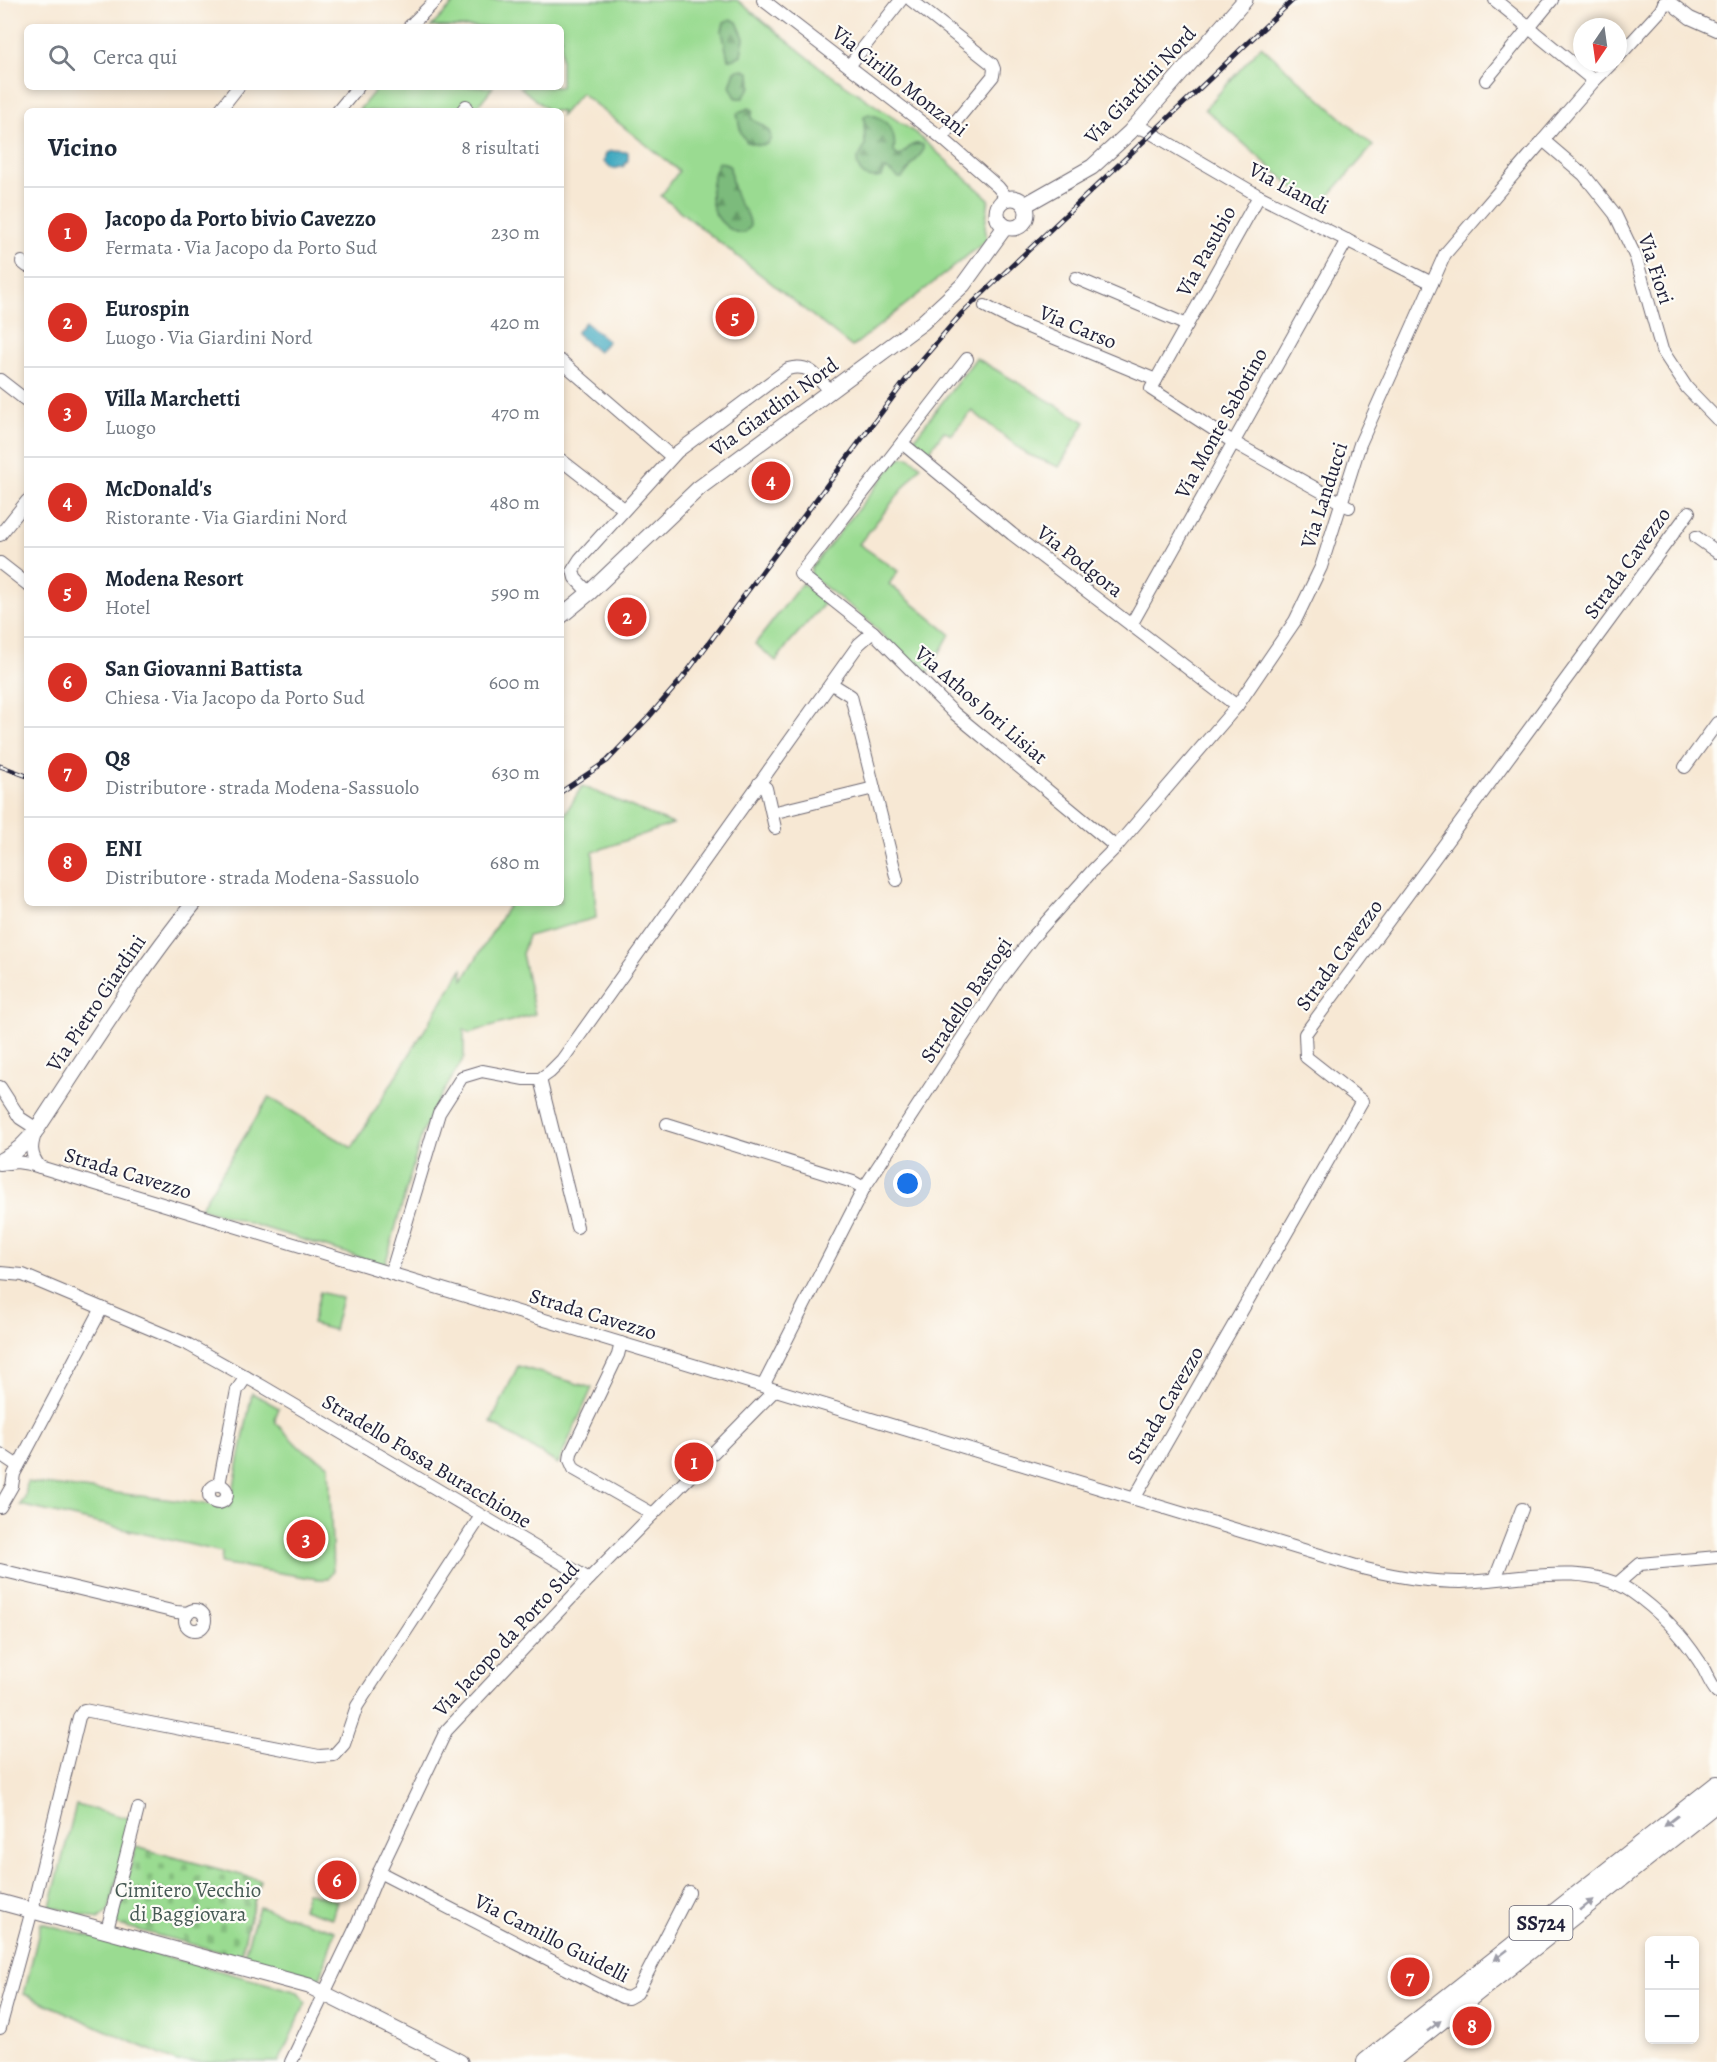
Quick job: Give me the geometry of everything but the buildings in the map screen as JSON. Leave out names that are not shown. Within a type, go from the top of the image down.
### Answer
[{"type":"highway","name":"SS724","points":[[1366,2062],[1717,1785]]},
{"type":"highway","name":"SS724","points":[[1388,2062],[1717,1802]]},
{"type":"main road","name":"Via Giardini Nord","points":[[564,614],[589,593],[699,488],[922,322],[963,285],[1005,227],[1013,228],[1022,225],[1027,213],[1025,205],[1092,167],[1130,132],[1245,0]]},
{"type":"main road","points":[[1005,227],[996,214],[999,205],[1007,198],[1017,199],[1025,205]]},
{"type":"main road","name":"Via Pietro Giardini","points":[[0,1162],[25,1144],[38,1129],[126,993],[158,947],[192,906]]},
{"type":"main road","points":[[0,1902],[299,1983],[324,1993],[460,2062]]},
{"type":"street","points":[[413,24],[436,0]]},
{"type":"street","name":"Via Cirillo Monzani","points":[[763,0],[942,138],[998,187],[1007,198]]},
{"type":"street","points":[[849,66],[901,0]]},
{"type":"street","points":[[911,0],[992,64],[994,69],[993,76],[942,138]]},
{"type":"street","points":[[1495,0],[1594,81]]},
{"type":"street","points":[[1486,80],[1552,0]]},
{"type":"street","points":[[1627,47],[1661,10],[1664,1],[1672,4],[1690,18],[1717,30]]},
{"type":"street","name":"Via Landucci","points":[[1116,847],[1237,706],[1295,621],[1314,584],[1345,505],[1360,444],[1445,254],[1603,72]]},
{"type":"street","points":[[221,108],[236,90]]},
{"type":"street","points":[[340,108],[356,90]]},
{"type":"street","name":"Via Liandi","points":[[1130,132],[1138,128],[1146,130],[1259,196],[1432,283]]},
{"type":"street","name":"Via Fiori","points":[[1543,140],[1584,175],[1615,214],[1636,258],[1662,350],[1687,388],[1717,419]]},
{"type":"street","name":"Via Pasubio","points":[[1154,385],[1259,196]]},
{"type":"street","name":"Via Monte Sabotino","points":[[1131,625],[1347,240]]},
{"type":"street","name":"Via Pasubio","points":[[1076,278],[1187,325]]},
{"type":"street","name":"Via Carso","points":[[986,306],[1154,385],[1233,442],[1345,505]]},
{"type":"street","points":[[902,443],[967,359]]},
{"type":"street","points":[[564,364],[672,457]]},
{"type":"street","points":[[589,593],[575,578],[573,570],[580,559],[672,457],[788,369],[795,367],[811,370],[830,391]]},
{"type":"street","points":[[1,384],[24,399]]},
{"type":"street","name":"Via Podgora","points":[[902,443],[1012,534],[1237,706]]},
{"type":"street","name":"Via Athos Jori Lisiat","points":[[902,443],[800,574],[873,632],[954,713],[1116,847]]},
{"type":"street","points":[[564,462],[624,509]]},
{"type":"street","points":[[0,535],[24,505]]},
{"type":"street","name":"Strada Cavezzo","points":[[1134,1499],[1362,1101],[1306,1058],[1305,1034],[1689,512]]},
{"type":"street","points":[[1696,537],[1717,552]]},
{"type":"street","points":[[0,563],[24,582]]},
{"type":"street","points":[[392,1274],[439,1113],[462,1077],[482,1071],[524,1079],[540,1079],[550,1072],[561,1060],[859,644],[873,632]]},
{"type":"street","points":[[831,684],[851,696],[897,880]]},
{"type":"street","points":[[1685,767],[1717,723]]},
{"type":"street","points":[[759,783],[766,788],[776,828]]},
{"type":"street","points":[[772,813],[874,788]]},
{"type":"street","name":"Stradello Bastogi","points":[[769,1388],[864,1188],[1000,980],[1032,938],[1116,847]]},
{"type":"street","points":[[540,1079],[577,1227]]},
{"type":"street","points":[[0,1087],[20,1118],[38,1129]]},
{"type":"street","points":[[667,1124],[853,1182],[864,1188]]},
{"type":"street","name":"Strada Cavezzo","points":[[38,1129],[31,1152],[40,1167]]},
{"type":"street","name":"Strada Cavezzo","points":[[0,1162],[17,1162],[40,1167],[1391,1575],[1439,1581],[1572,1575],[1617,1584],[1631,1592],[1668,1623],[1701,1663],[1717,1692]]},
{"type":"street","name":"Stradello Fossa Buracchione","points":[[0,1273],[22,1275],[189,1345],[589,1579]]},
{"type":"street","points":[[0,1495],[16,1470],[102,1308]]},
{"type":"street","points":[[621,1343],[570,1460],[574,1469],[653,1514]]},
{"type":"street","points":[[219,1485],[237,1390],[246,1377]]},
{"type":"street","name":"Via Jacopo da Porto Sud","points":[[291,2062],[446,1731],[653,1514],[769,1388]]},
{"type":"street","points":[[0,1454],[16,1470]]},
{"type":"street","points":[[0,1507],[12,1486],[16,1470]]},
{"type":"street","points":[[1495,1579],[1522,1509]]},
{"type":"street","points":[[0,2028],[32,1910],[78,1717],[84,1710],[319,1756],[334,1755],[344,1744],[362,1698],[481,1516]]},
{"type":"street","points":[[1617,1584],[1640,1564],[1717,1557]]},
{"type":"street","points":[[0,1570],[184,1615]]},
{"type":"street","points":[[108,1930],[138,1809]]},
{"type":"street","name":"Via Camillo Guidelli","points":[[379,1872],[612,1992],[628,1998],[637,1993],[689,1892]]},
{"type":"green space","points":[[457,0],[737,0],[825,71],[917,134],[989,199],[985,226],[987,240],[852,347],[661,196],[679,171],[581,93],[564,113],[564,108],[545,108],[524,90],[564,90],[564,24],[434,24]]},
{"type":"green space","points":[[731,19],[737,22],[744,38],[741,55],[728,59],[722,31],[724,22]]},
{"type":"green space","points":[[1261,46],[1373,146],[1317,209],[1205,109]]},
{"type":"green space","points":[[742,69],[750,73],[751,86],[743,98],[736,98],[730,86],[735,71]]},
{"type":"green space","points":[[376,90],[491,90],[477,107],[470,101],[464,108],[360,108]]},
{"type":"green space","points":[[749,108],[753,110],[751,118],[766,127],[770,133],[771,138],[767,144],[747,142],[741,133],[737,114]]},
{"type":"green space","points":[[869,114],[881,119],[890,128],[895,145],[894,152],[897,155],[900,156],[913,145],[923,145],[923,151],[902,178],[886,169],[881,177],[876,178],[868,177],[859,170],[857,161],[865,146],[864,116]]},
{"type":"green space","points":[[718,162],[730,167],[736,197],[749,218],[750,227],[744,233],[737,233],[720,221],[712,205],[711,188]]},
{"type":"green space","points":[[976,358],[1085,422],[1059,467],[1027,454],[972,411],[951,435],[944,431],[926,456],[915,447],[914,439]]},
{"type":"green space","points":[[909,457],[921,466],[859,544],[898,571],[889,584],[950,634],[929,672],[919,674],[870,622],[811,576],[811,568],[897,460]]},
{"type":"green space","points":[[802,583],[825,603],[776,661],[755,644]]},
{"type":"green space","points":[[582,786],[673,824],[593,852],[596,918],[528,936],[522,954],[535,1014],[469,1033],[464,1029],[464,1058],[432,1111],[422,1134],[385,1265],[200,1208],[269,1097],[352,1148],[462,969],[463,980],[508,906],[564,906],[564,816]]},
{"type":"green space","points":[[320,1292],[342,1298],[334,1330],[312,1324]]},
{"type":"green space","points":[[518,1366],[592,1388],[558,1464],[491,1423]]},
{"type":"green space","points":[[252,1393],[279,1408],[275,1418],[276,1423],[299,1447],[329,1465],[333,1571],[328,1579],[221,1563],[222,1552],[20,1505],[25,1498],[27,1482],[230,1507]]},
{"type":"green space","points":[[76,1805],[132,1819],[109,1910],[98,1919],[50,1906]]},
{"type":"green space","name":"Cimitero Vecchio di Baggiovara","points":[[136,1847],[260,1880],[240,1957],[115,1924]]},
{"type":"green space","points":[[307,1892],[337,1901],[332,1918],[302,1909]]},
{"type":"green space","points":[[259,1907],[335,1931],[320,1979],[244,1955]]},
{"type":"green space","points":[[41,1923],[298,1992],[306,2002],[279,2062],[177,2062],[24,1994]]},
{"type":"water","points":[[628,152],[628,160],[624,166],[613,169],[604,162],[606,153]]},
{"type":"water","points":[[585,322],[608,341],[598,352],[576,333]]},
{"type":"railway","points":[[564,790],[607,761],[681,680],[914,369],[962,313],[1293,0]]},
{"type":"railway","points":[[0,766],[24,775]]},
{"type":"place","name":"Modena Resort","points":[[735,317]]},
{"type":"place","name":"McDonald's","points":[[771,481]]},
{"type":"place","name":"Eurospin","points":[[627,617]]},
{"type":"place","name":"Jacopo da Porto bivio Cavezzo","points":[[694,1462]]},
{"type":"place","name":"Villa Marchetti","points":[[306,1539]]},
{"type":"place","name":"San Giovanni Battista","points":[[337,1880]]},
{"type":"place","name":"Q8","points":[[1410,1977]]},
{"type":"place","name":"ENI","points":[[1472,2026]]}]
